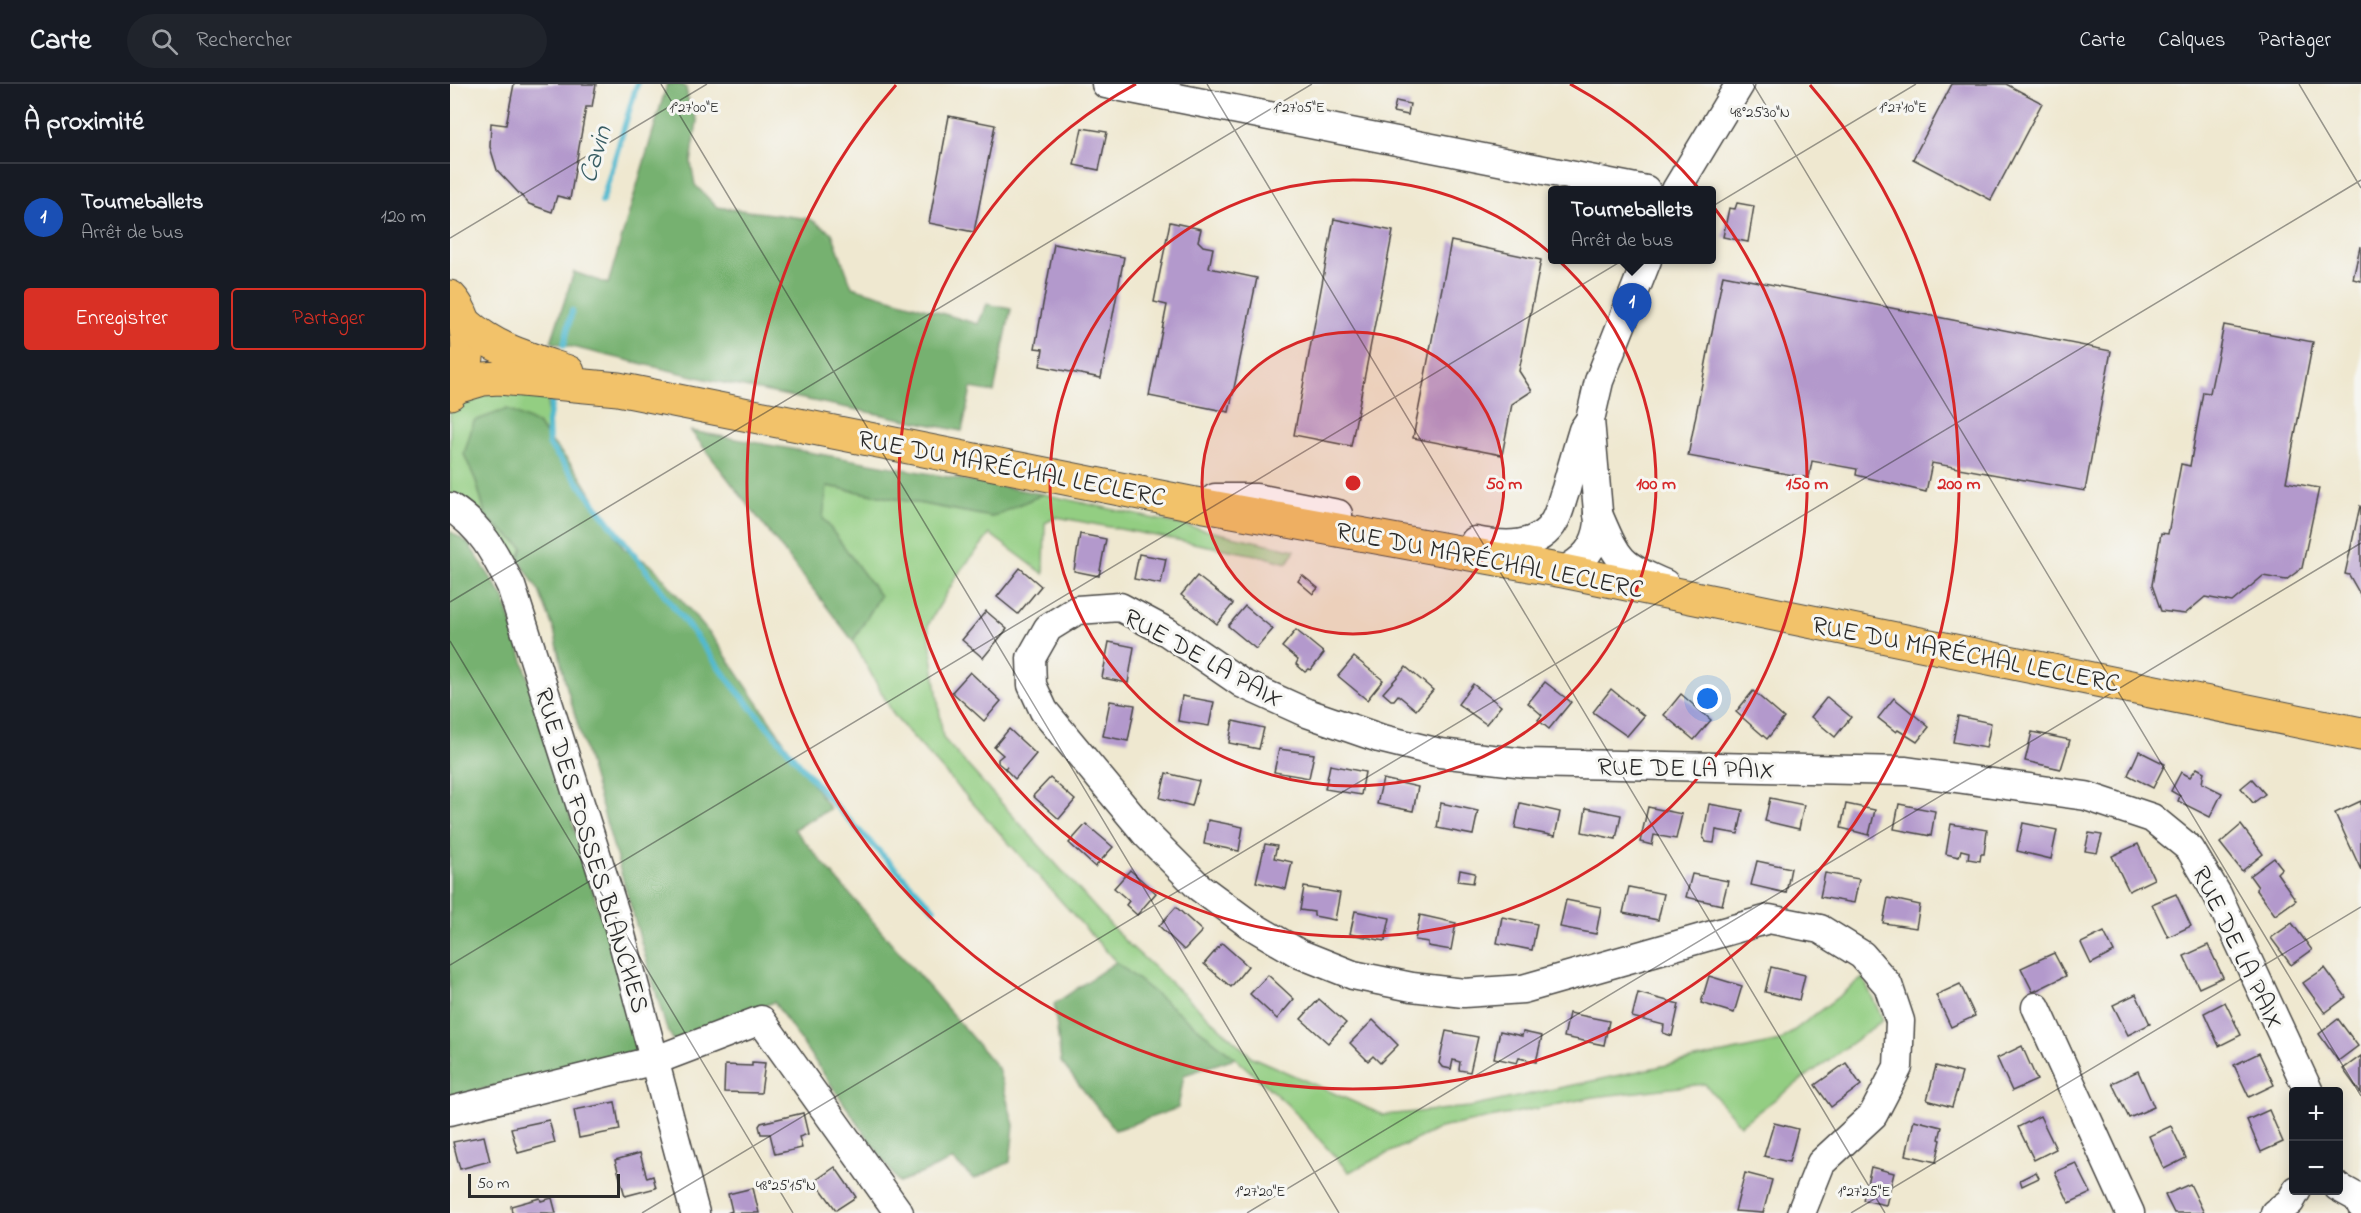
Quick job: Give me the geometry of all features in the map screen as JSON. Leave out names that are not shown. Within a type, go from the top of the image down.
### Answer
[{"type":"main road","name":"RUE DU MARÉCHAL LECLERC","points":[[457,310],[481,338],[501,348],[618,389]]},
{"type":"main road","points":[[452,391],[463,373],[468,348],[457,310]]},
{"type":"main road","name":"RUE DU MARÉCHAL LECLERC","points":[[452,391],[483,379],[499,378],[618,389],[1156,496],[1563,571],[2361,734]]},
{"type":"street","points":[[1106,84],[1626,186]]},
{"type":"street","points":[[1678,186],[1740,84]]},
{"type":"street","points":[[1563,571],[1578,563],[1591,549],[1597,536],[1598,514],[1590,420],[1599,381],[1645,264]]},
{"type":"street","points":[[1156,496],[1256,498],[1510,546],[1537,538],[1555,521],[1583,430],[1590,420]]},
{"type":"street","name":"RUE DES FOSSES BLANCHES","points":[[450,507],[469,519],[492,549],[511,586],[617,920],[695,1213]]},
{"type":"street","points":[[1598,514],[1618,556],[1626,565],[1691,597]]},
{"type":"street","name":"RUE DE LA PAIX","points":[[1801,1213],[1821,1162],[1872,1115],[1898,1067],[1900,1021],[1888,985],[1862,955],[1820,929],[1769,919],[1523,989],[1464,993],[1412,987],[1342,971],[1300,954],[1249,924],[1199,887],[1147,835],[1044,711],[1032,685],[1031,658],[1048,628],[1077,610],[1120,607],[1167,632],[1243,684],[1296,708],[1379,738],[1440,753],[1525,763],[1906,771],[2086,796],[2151,818],[2190,849],[2217,894],[2307,1087]]},
{"type":"street","points":[[2036,1006],[2130,1213]]},
{"type":"street","points":[[450,1111],[656,1060],[761,1020],[899,1213]]},
{"type":"street","points":[[2343,1190],[2358,1198],[2361,1205]]},
{"type":"street","points":[[2275,1213],[2294,1195]]},
{"type":"green space","points":[[667,84],[681,84],[686,88],[689,104],[697,121],[691,163],[695,185],[717,207],[810,219],[832,233],[852,287],[978,324],[987,304],[1011,309],[994,392],[971,388],[962,431],[714,381],[551,342],[574,272],[608,284]]},
{"type":"green space","points":[[519,392],[548,400],[546,434],[537,424],[464,454],[476,481],[486,517],[523,548],[519,560],[506,563],[450,495],[450,411],[476,394]]},
{"type":"green space","points":[[507,409],[537,424],[579,474],[624,549],[653,566],[715,640],[830,809],[794,829],[998,1068],[1014,1125],[1010,1162],[974,1179],[953,1160],[899,1183],[774,1002],[675,1043],[666,1027],[565,681],[554,630],[539,591],[519,560],[523,547],[486,517],[476,481],[464,454],[474,421]]},
{"type":"green space","points":[[691,431],[1043,494],[992,517],[827,486],[823,518],[880,596],[853,641]]},
{"type":"green space","points":[[827,486],[992,517],[1043,494],[1295,550],[1287,563],[1057,517],[1045,523],[1044,574],[990,534],[958,574],[928,625],[943,738],[1124,940],[1252,1057],[1383,1115],[1470,1107],[1780,1041],[1863,978],[1883,1020],[1740,1125],[1705,1084],[1594,1097],[1440,1128],[1349,1172],[1288,1105],[1235,1058],[1116,962],[895,717],[853,641],[880,596],[822,518]]},
{"type":"green space","points":[[450,531],[468,543],[504,598],[642,1052],[450,1097]]},
{"type":"green space","points":[[1116,962],[1235,1058],[1184,1075],[1178,1108],[1115,1130],[1061,1062],[1054,1004]]},
{"type":"building","points":[[514,84],[596,84],[592,107],[586,107],[570,199],[557,196],[552,212],[529,204],[497,170],[490,147],[491,123],[506,125]]},
{"type":"building","points":[[1952,84],[2006,84],[2042,103],[1991,200],[1913,159]]},
{"type":"building","points":[[1396,101],[1410,104],[1408,115],[1393,112]]},
{"type":"building","points":[[949,116],[995,125],[974,232],[929,223]]},
{"type":"building","points":[[1082,128],[1107,132],[1099,170],[1074,165]]},
{"type":"building","points":[[1737,203],[1754,206],[1748,242],[1723,237],[1729,208],[1735,209]]},
{"type":"building","points":[[1334,219],[1393,231],[1351,446],[1294,435]]},
{"type":"building","points":[[1170,222],[1201,229],[1198,241],[1203,246],[1213,248],[1209,268],[1257,278],[1229,412],[1149,396],[1167,305],[1154,302]]},
{"type":"building","points":[[1451,241],[1541,260],[1519,371],[1532,391],[1512,404],[1502,455],[1413,438]]},
{"type":"building","points":[[1054,244],[1124,257],[1101,378],[1040,366],[1043,349],[1035,348]]},
{"type":"building","points":[[2361,247],[2361,281],[2353,279]]},
{"type":"building","points":[[1723,275],[2111,351],[2085,491],[1932,463],[1926,492],[1856,475],[1857,469],[1812,461],[1809,478],[1688,456]]},
{"type":"building","points":[[2224,325],[2313,342],[2286,482],[2319,488],[2302,568],[2286,580],[2263,576],[2232,602],[2205,597],[2185,614],[2161,611],[2152,585],[2161,533],[2168,534],[2181,464],[2190,466],[2203,392],[2210,393]]},
{"type":"building","points":[[2360,506],[2361,596],[2349,575],[2345,574]]},
{"type":"building","points":[[1080,534],[1106,539],[1099,576],[1074,571]]},
{"type":"building","points":[[1139,554],[1166,559],[1161,584],[1134,579]]},
{"type":"building","points":[[1020,568],[1041,586],[1018,614],[997,597]]},
{"type":"building","points":[[1302,575],[1318,588],[1313,594],[1298,581]]},
{"type":"building","points":[[1197,576],[1233,604],[1217,624],[1181,595]]},
{"type":"building","points":[[1245,606],[1273,629],[1256,649],[1228,626]]},
{"type":"building","points":[[986,611],[1007,629],[983,658],[962,640]]},
{"type":"building","points":[[1296,630],[1324,653],[1311,670],[1305,672],[1296,664],[1298,660],[1282,647]]},
{"type":"building","points":[[1109,642],[1134,647],[1128,683],[1102,678]]},
{"type":"building","points":[[1354,657],[1383,680],[1367,700],[1338,676]]},
{"type":"building","points":[[1406,667],[1433,690],[1416,710],[1398,695],[1391,700],[1383,693]]},
{"type":"building","points":[[970,672],[1001,701],[984,721],[952,692]]},
{"type":"building","points":[[1545,682],[1571,702],[1549,729],[1538,720],[1542,715],[1528,703]]},
{"type":"building","points":[[1473,684],[1501,706],[1486,724],[1458,704]]},
{"type":"building","points":[[1611,689],[1644,716],[1627,736],[1593,712]]},
{"type":"building","points":[[1753,691],[1784,718],[1767,739],[1736,712]]},
{"type":"building","points":[[1681,694],[1711,720],[1694,740],[1664,715]]},
{"type":"building","points":[[1182,696],[1214,702],[1209,726],[1178,721]]},
{"type":"building","points":[[1827,697],[1851,717],[1835,737],[1811,717]]},
{"type":"building","points":[[1894,698],[1929,727],[1917,742],[1898,730],[1896,732],[1878,718]]},
{"type":"building","points":[[1110,701],[1135,705],[1128,741],[1103,736]]},
{"type":"building","points":[[1958,716],[1991,723],[1986,748],[1953,742]]},
{"type":"building","points":[[1233,721],[1264,728],[1259,749],[1229,743]]},
{"type":"building","points":[[1009,729],[1036,754],[1015,779],[1005,769],[1007,767],[1004,768],[998,763],[998,759],[1003,755],[994,747]]},
{"type":"building","points":[[2032,732],[2070,740],[2061,769],[2025,761]]},
{"type":"building","points":[[1279,749],[1314,754],[1309,778],[1274,772]]},
{"type":"building","points":[[2139,751],[2165,764],[2153,788],[2128,775]]},
{"type":"building","points":[[1330,765],[1365,772],[1361,795],[1325,789]]},
{"type":"building","points":[[2197,768],[2204,772],[2202,783],[2222,793],[2210,817],[2178,801],[2180,796],[2171,791],[2181,772],[2190,777]]},
{"type":"building","points":[[1166,773],[1199,781],[1192,806],[1160,798]]},
{"type":"building","points":[[1050,778],[1075,800],[1059,819],[1033,796]]},
{"type":"building","points":[[1383,779],[1418,787],[1413,811],[1377,804]]},
{"type":"building","points":[[2252,779],[2265,794],[2253,803],[2241,788]]},
{"type":"building","points":[[1770,798],[1804,805],[1799,829],[1765,821]]},
{"type":"building","points":[[2361,801],[2361,870],[2335,813]]},
{"type":"building","points":[[1441,803],[1478,811],[1473,835],[1437,828]]},
{"type":"building","points":[[1520,803],[1560,812],[1555,836],[1515,828]]},
{"type":"building","points":[[1709,804],[1743,810],[1738,834],[1716,830],[1714,843],[1706,842],[1703,837]]},
{"type":"building","points":[[1846,804],[1875,810],[1869,835],[1841,828]]},
{"type":"building","points":[[1899,804],[1935,811],[1931,836],[1894,829]]},
{"type":"building","points":[[1648,807],[1682,814],[1676,839],[1654,835],[1652,845],[1640,842]]},
{"type":"building","points":[[1586,808],[1621,815],[1616,839],[1582,832]]},
{"type":"building","points":[[1208,820],[1243,827],[1239,851],[1204,844]]},
{"type":"building","points":[[2023,823],[2057,830],[2051,859],[2017,851]]},
{"type":"building","points":[[1086,824],[1113,847],[1095,867],[1069,843]]},
{"type":"building","points":[[1951,824],[1987,830],[1984,854],[1981,854],[1980,861],[1968,859],[1969,852],[1961,850],[1959,857],[1946,854]]},
{"type":"building","points":[[2241,825],[2263,854],[2242,871],[2220,843]]},
{"type":"building","points":[[2089,833],[2102,835],[2097,853],[2085,851]]},
{"type":"building","points":[[1265,844],[1277,846],[1274,858],[1292,862],[1286,889],[1256,882]]},
{"type":"building","points":[[2138,844],[2154,879],[2129,891],[2112,856]]},
{"type":"building","points":[[2274,858],[2282,868],[2277,873],[2296,900],[2275,915],[2256,889],[2258,887],[2250,876]]},
{"type":"building","points":[[1757,861],[1791,868],[1786,893],[1751,885]]},
{"type":"building","points":[[1130,870],[1156,893],[1137,915],[1126,905],[1129,901],[1114,888]]},
{"type":"building","points":[[1460,870],[1475,873],[1473,883],[1458,881]]},
{"type":"building","points":[[1825,873],[1859,879],[1854,903],[1820,897]]},
{"type":"building","points":[[1692,874],[1728,881],[1722,905],[1686,897]]},
{"type":"building","points":[[1304,887],[1340,893],[1335,920],[1314,916],[1314,912],[1300,910]]},
{"type":"building","points":[[1629,887],[1664,894],[1658,920],[1623,913]]},
{"type":"building","points":[[2176,894],[2191,926],[2168,937],[2152,904]]},
{"type":"building","points":[[1888,898],[1920,905],[1916,928],[1883,923]]},
{"type":"building","points":[[1566,900],[1601,907],[1596,934],[1560,927]]},
{"type":"building","points":[[1176,907],[1202,931],[1184,950],[1159,926]]},
{"type":"building","points":[[1355,911],[1390,918],[1385,941],[1350,934]]},
{"type":"building","points":[[1420,915],[1456,923],[1451,950],[1428,946],[1428,942],[1415,940]]},
{"type":"building","points":[[1502,917],[1537,924],[1532,950],[1497,943]]},
{"type":"building","points":[[2292,923],[2312,950],[2291,965],[2271,938]]},
{"type":"building","points":[[2104,932],[2114,952],[2091,964],[2081,943]]},
{"type":"building","points":[[1222,943],[1248,966],[1231,987],[1204,964]]},
{"type":"building","points":[[2208,945],[2223,977],[2199,988],[2184,956]]},
{"type":"building","points":[[2054,953],[2066,976],[2033,992],[2021,968]]},
{"type":"building","points":[[1771,967],[1805,975],[1799,1000],[1765,992]]},
{"type":"building","points":[[2325,968],[2346,997],[2325,1013],[2303,983]]},
{"type":"building","points":[[1268,975],[1294,999],[1277,1019],[1250,994]]},
{"type":"building","points":[[1709,976],[1742,986],[1734,1013],[1701,1003]]},
{"type":"building","points":[[1960,984],[1975,1016],[1951,1027],[1936,995]]},
{"type":"building","points":[[1638,993],[1679,1004],[1672,1036],[1663,1033],[1664,1025],[1632,1017]]},
{"type":"building","points":[[2136,994],[2150,1024],[2128,1035],[2113,1005]]},
{"type":"building","points":[[1319,999],[1346,1023],[1328,1043],[1301,1019]]},
{"type":"building","points":[[2225,1002],[2241,1035],[2219,1046],[2204,1013]]},
{"type":"building","points":[[1569,1013],[1609,1021],[1604,1045],[1564,1037]]},
{"type":"building","points":[[2338,1019],[2358,1046],[2338,1061],[2319,1034]]},
{"type":"building","points":[[1373,1020],[1398,1045],[1380,1063],[1373,1056],[1368,1061],[1350,1043]]},
{"type":"building","points":[[1446,1031],[1478,1037],[1470,1072],[1459,1070],[1460,1062],[1453,1060],[1451,1069],[1442,1067],[1439,1063]]},
{"type":"building","points":[[1500,1031],[1522,1036],[1523,1032],[1542,1036],[1536,1062],[1519,1058],[1517,1063],[1494,1058]]},
{"type":"building","points":[[2022,1046],[2037,1080],[2012,1091],[1997,1058]]},
{"type":"building","points":[[2259,1053],[2274,1085],[2249,1097],[2234,1065]]},
{"type":"building","points":[[2361,1056],[2361,1094],[2343,1069]]},
{"type":"building","points":[[752,1062],[765,1063],[761,1093],[724,1092],[725,1065],[752,1066]]},
{"type":"building","points":[[1846,1063],[1861,1085],[1831,1107],[1815,1085]]},
{"type":"building","points":[[1936,1066],[1962,1073],[1952,1107],[1927,1100]]},
{"type":"building","points":[[2138,1071],[2154,1107],[2129,1118],[2112,1083]]},
{"type":"building","points":[[615,1102],[620,1130],[579,1138],[574,1110]]},
{"type":"building","points":[[2269,1110],[2283,1142],[2261,1152],[2247,1120]]},
{"type":"building","points":[[803,1113],[808,1134],[799,1137],[802,1148],[775,1154],[770,1134],[761,1134],[759,1126],[761,1123]]},
{"type":"building","points":[[2040,1116],[2056,1149],[2034,1160],[2018,1127]]},
{"type":"building","points":[[549,1120],[555,1143],[518,1153],[511,1128]]},
{"type":"building","points":[[1914,1120],[1942,1127],[1936,1162],[1906,1155]]},
{"type":"building","points":[[1774,1123],[1798,1129],[1789,1162],[1764,1156]]},
{"type":"building","points":[[2171,1126],[2186,1158],[2164,1169],[2149,1136]]},
{"type":"building","points":[[484,1136],[490,1161],[460,1169],[453,1142]]},
{"type":"building","points":[[640,1153],[647,1178],[653,1176],[656,1188],[625,1196],[615,1160]]},
{"type":"building","points":[[2076,1163],[2091,1193],[2069,1203],[2055,1172]]},
{"type":"building","points":[[835,1167],[856,1197],[836,1210],[815,1181]]},
{"type":"building","points":[[1871,1167],[1894,1173],[1886,1205],[1863,1200]]},
{"type":"building","points":[[2036,1172],[2039,1178],[2022,1186],[2020,1180]]},
{"type":"building","points":[[1745,1173],[1772,1180],[1763,1213],[1735,1211]]},
{"type":"building","points":[[2190,1184],[2204,1213],[2174,1213],[2165,1195]]},
{"type":"building","points":[[753,1188],[759,1213],[727,1213],[732,1211],[728,1194]]},
{"type":"building","points":[[540,1198],[541,1201],[552,1198],[556,1213],[512,1213],[511,1206]]},
{"type":"waterway","name":"Cavin","points":[[602,202],[637,84]]},
{"type":"waterway","name":"Cavin","points":[[564,345],[572,311]]},
{"type":"waterway","points":[[553,396],[548,422],[549,445],[734,687],[830,800],[934,909]]},
{"type":"place","name":"Tourneballets","points":[[1632,333]]}]
